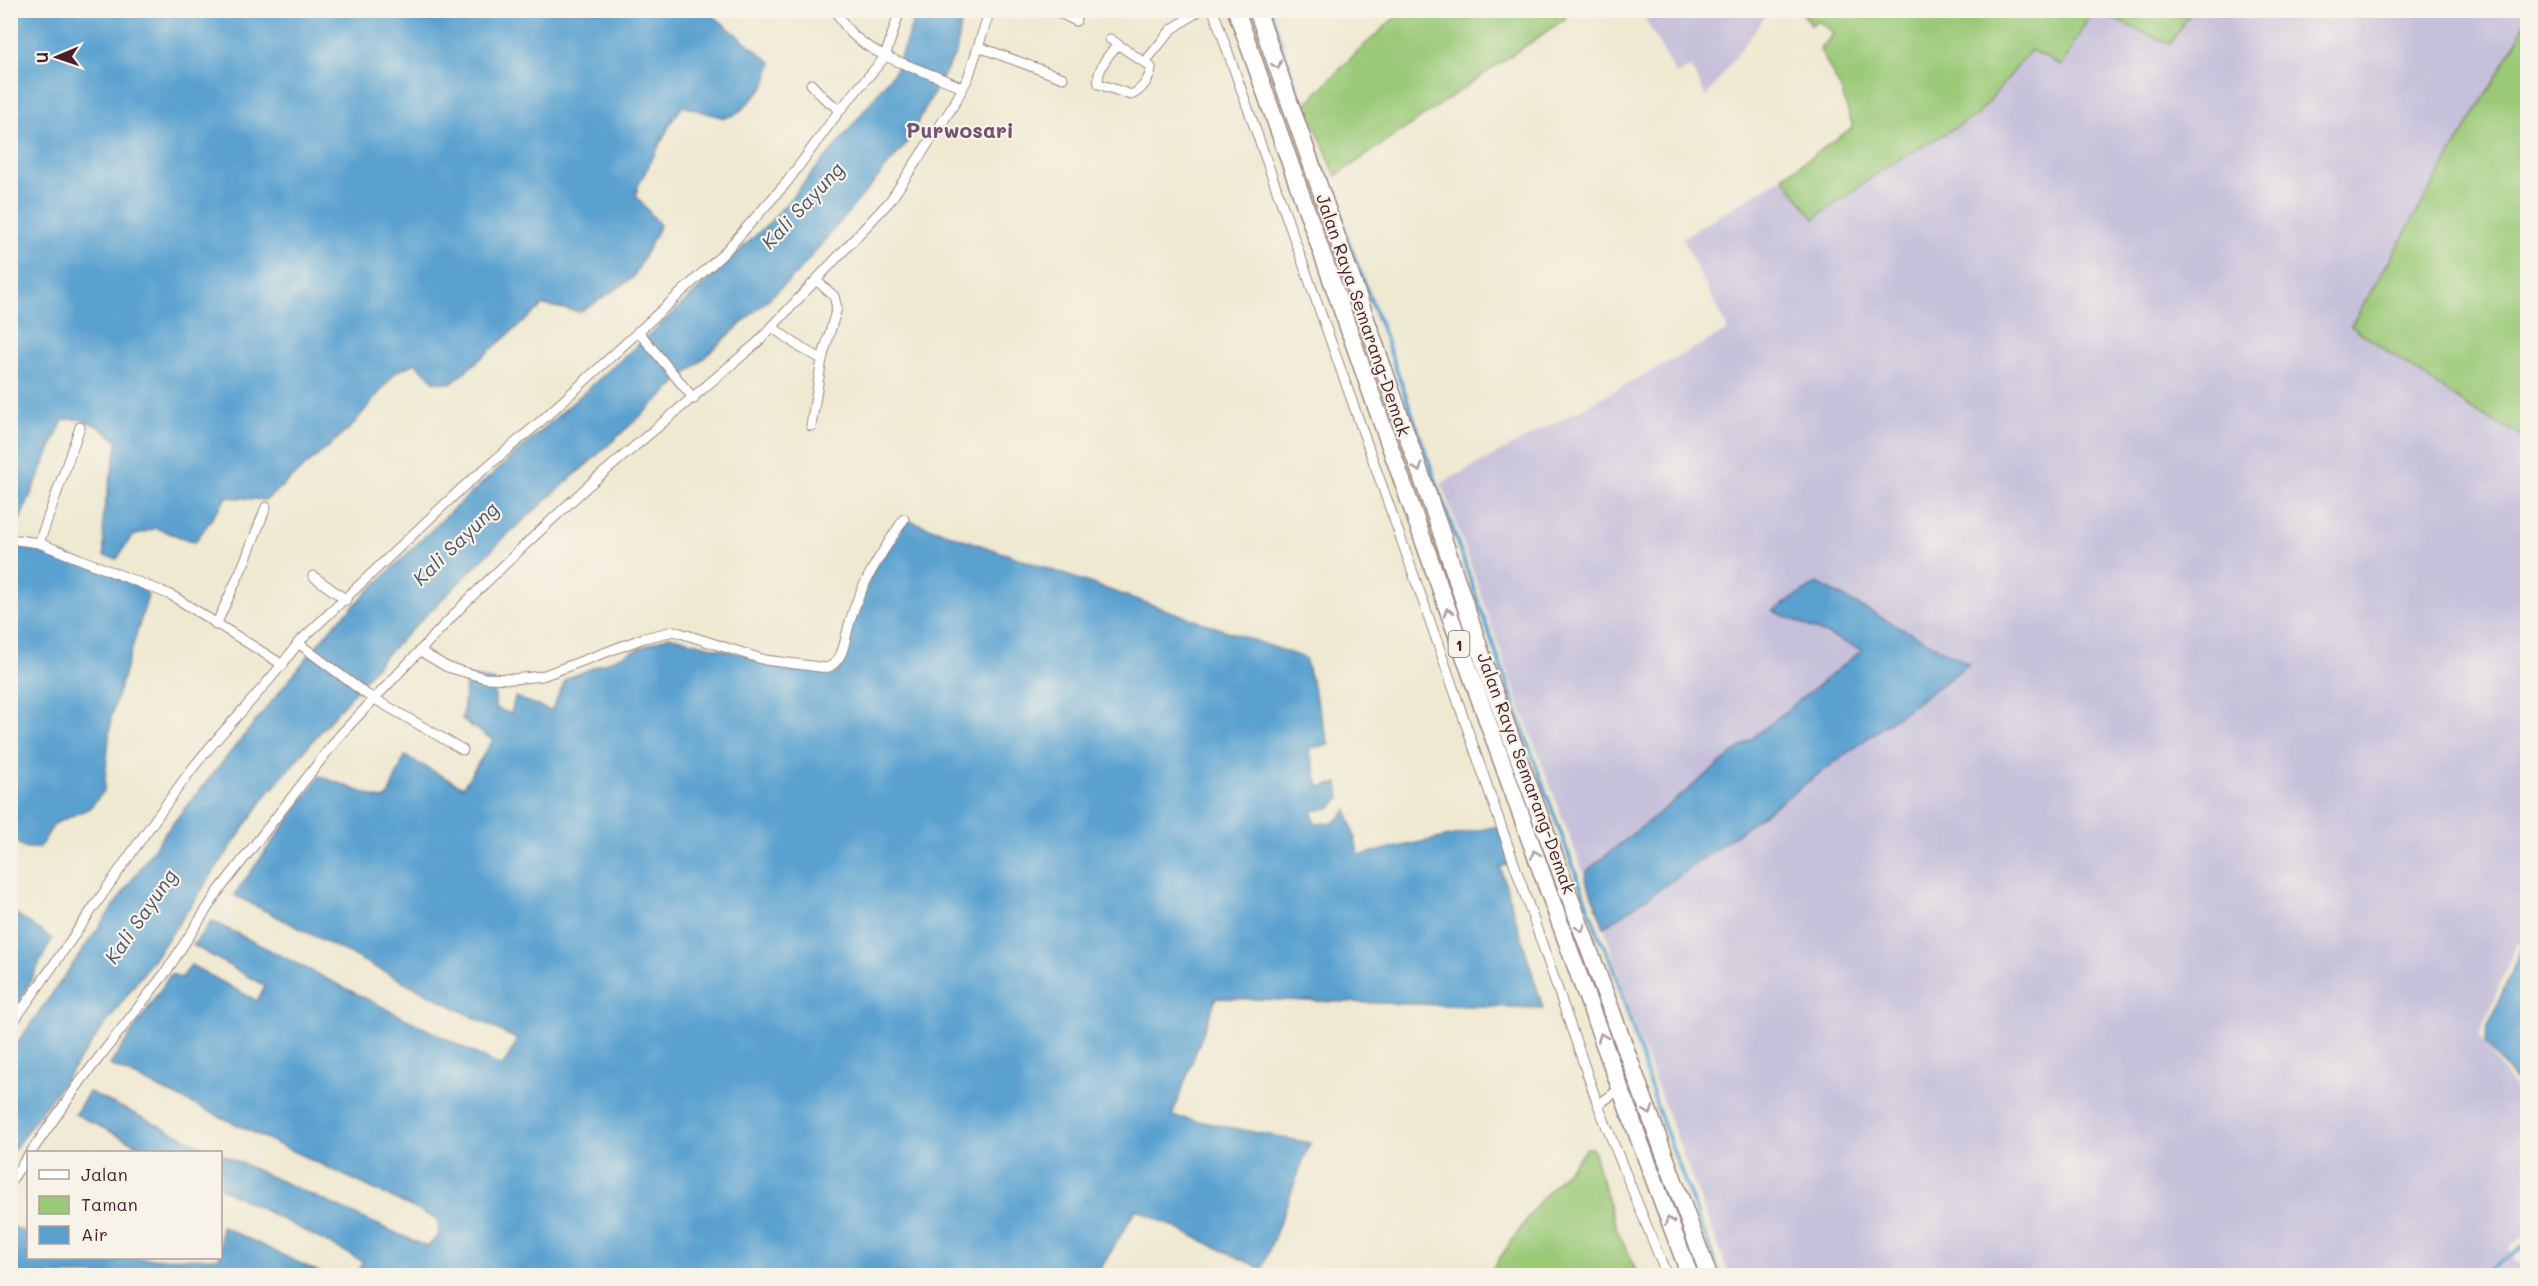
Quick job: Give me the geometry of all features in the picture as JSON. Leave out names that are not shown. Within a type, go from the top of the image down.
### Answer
[{"type":"highway","name":"Jalan Raya Semarang-Demak","points":[[1236,10],[1350,339],[1690,1275]]},
{"type":"highway","name":"Jalan Raya Semarang-Demak","points":[[1257,10],[1440,529],[1490,680],[1708,1275]]},
{"type":"highway","points":[[1350,339],[1369,330]]},
{"type":"street","points":[[835,10],[852,34],[885,57],[945,79],[962,88]]},
{"type":"street","points":[[10,1026],[134,847],[195,766],[283,665],[298,643],[462,488],[541,421],[723,254],[787,182],[840,110],[885,57],[900,10]]},
{"type":"street","points":[[32,1151],[83,1078],[166,972],[218,893],[341,734],[466,602],[581,493],[772,327],[890,201],[953,106],[979,47],[990,10]]},
{"type":"street","points":[[1054,10],[1076,21]]},
{"type":"street","points":[[1145,62],[1172,30],[1200,10]]},
{"type":"street","points":[[1213,10],[1419,589],[1598,1106],[1667,1275]]},
{"type":"street","points":[[1114,42],[1145,62],[1151,67],[1151,72],[1135,94],[1125,94],[1099,84],[1099,72],[1114,42]]},
{"type":"street","points":[[979,47],[1063,78]]},
{"type":"street","points":[[811,84],[840,110]]},
{"type":"street","points":[[811,426],[822,359],[833,327],[837,302],[817,281]]},
{"type":"street","points":[[772,327],[801,348],[822,359]]},
{"type":"street","points":[[639,333],[693,398]]},
{"type":"street","points":[[39,543],[80,427]]},
{"type":"street","points":[[216,625],[266,507]]},
{"type":"street","points":[[420,651],[447,667],[485,678],[513,679],[542,676],[644,638],[674,631],[765,660],[827,668],[840,659],[850,620],[866,580],[904,519]]},
{"type":"street","points":[[10,539],[39,543],[171,595],[283,665]]},
{"type":"street","points":[[313,576],[346,600]]},
{"type":"street","points":[[298,643],[366,694],[463,750]]},
{"type":"street","points":[[1598,1106],[1621,1088]]},
{"type":"street","points":[[10,1182],[27,1157]]},
{"type":"shaded area","points":[[1641,11],[1769,11],[1706,97],[1691,67],[1676,75]]},
{"type":"shaded area","points":[[2092,11],[2170,44],[2192,11],[2527,11],[2527,18],[2518,39],[2352,326],[2473,410],[2527,439],[2527,947],[2517,943],[2479,1036],[2527,1106],[2527,1236],[2508,1248],[2516,1262],[2527,1267],[2527,1275],[1729,1275],[1639,1039],[1604,927],[1679,876],[1969,663],[1863,649],[1589,869],[1585,877],[1518,701],[1442,483],[1728,330],[1682,238],[1783,177],[1815,218],[1888,165],[1978,115],[2031,49],[2062,66]]},
{"type":"green space","points":[[1402,11],[1560,11],[1566,18],[1336,176],[1306,104],[1356,53]]},
{"type":"green space","points":[[1801,11],[2092,11],[2062,66],[2031,50],[1978,115],[1889,165],[1814,219],[1783,177],[1853,127],[1842,92],[1820,49],[1834,33],[1818,21],[1811,25]]},
{"type":"green space","points":[[2095,11],[2192,11],[2170,44]]},
{"type":"green space","points":[[2527,18],[2527,439],[2473,410],[2351,326],[2518,39]]},
{"type":"green space","points":[[1587,1148],[1592,1148],[1615,1225],[1638,1275],[1488,1275],[1539,1202]]},
{"type":"water","points":[[10,11],[707,11],[772,63],[764,87],[737,114],[724,118],[683,106],[673,119],[638,186],[636,196],[660,225],[633,278],[581,312],[543,305],[452,383],[435,382],[415,363],[396,372],[351,427],[266,500],[227,497],[195,542],[155,528],[131,537],[117,559],[104,556],[103,515],[118,441],[99,427],[86,421],[63,420],[18,524],[11,524]]},
{"type":"water","name":"Kali Sayung","points":[[917,11],[963,11],[956,53],[905,145],[797,273],[509,533],[383,658],[265,797],[163,946],[11,1153],[11,1052],[165,833],[331,628],[449,513],[662,323],[771,221],[845,135],[895,71]]},
{"type":"water","points":[[908,520],[1305,658],[1329,745],[1309,748],[1319,787],[1338,783],[1340,798],[1331,808],[1312,811],[1315,824],[1335,822],[1347,809],[1359,855],[1498,826],[1511,864],[1500,867],[1543,1008],[1216,998],[1172,1116],[1310,1143],[1262,1269],[1136,1209],[1097,1275],[356,1275],[363,1261],[222,1189],[222,1154],[427,1247],[439,1235],[437,1219],[110,1065],[171,974],[182,978],[191,965],[257,1001],[265,986],[193,945],[212,921],[502,1067],[518,1040],[234,895],[320,776],[380,799],[387,798],[405,756],[463,787],[493,740],[462,720],[467,676],[495,681],[495,708],[511,714],[515,697],[551,711],[566,679],[669,636],[748,656],[759,663],[768,662],[837,674],[853,619],[874,569]]},
{"type":"water","points":[[10,545],[65,555],[141,586],[148,596],[111,717],[104,791],[90,808],[54,824],[39,848],[26,848],[11,839]]},
{"type":"water","points":[[1817,583],[1969,664],[1679,876],[1604,927],[1585,877],[1589,869],[1862,650],[1773,611]]},
{"type":"water","points":[[11,910],[52,939],[11,1015]]},
{"type":"water","points":[[2522,947],[2528,950],[2527,1094],[2485,1043],[2488,1026]]},
{"type":"water","points":[[89,1092],[214,1151],[149,1151],[75,1114]]},
{"type":"water","points":[[10,1225],[27,1234],[27,1259],[222,1259],[222,1226],[325,1275],[11,1275]]},
{"type":"waterway","points":[[1270,10],[1327,183]]},
{"type":"waterway","points":[[1339,218],[1381,326],[1541,780],[1599,936],[1612,962],[1657,1107],[1720,1276]]},
{"type":"waterway","points":[[2479,1276],[2528,1244]]},
{"type":"district","name":"Purwosari","points":[[960,129]]}]
